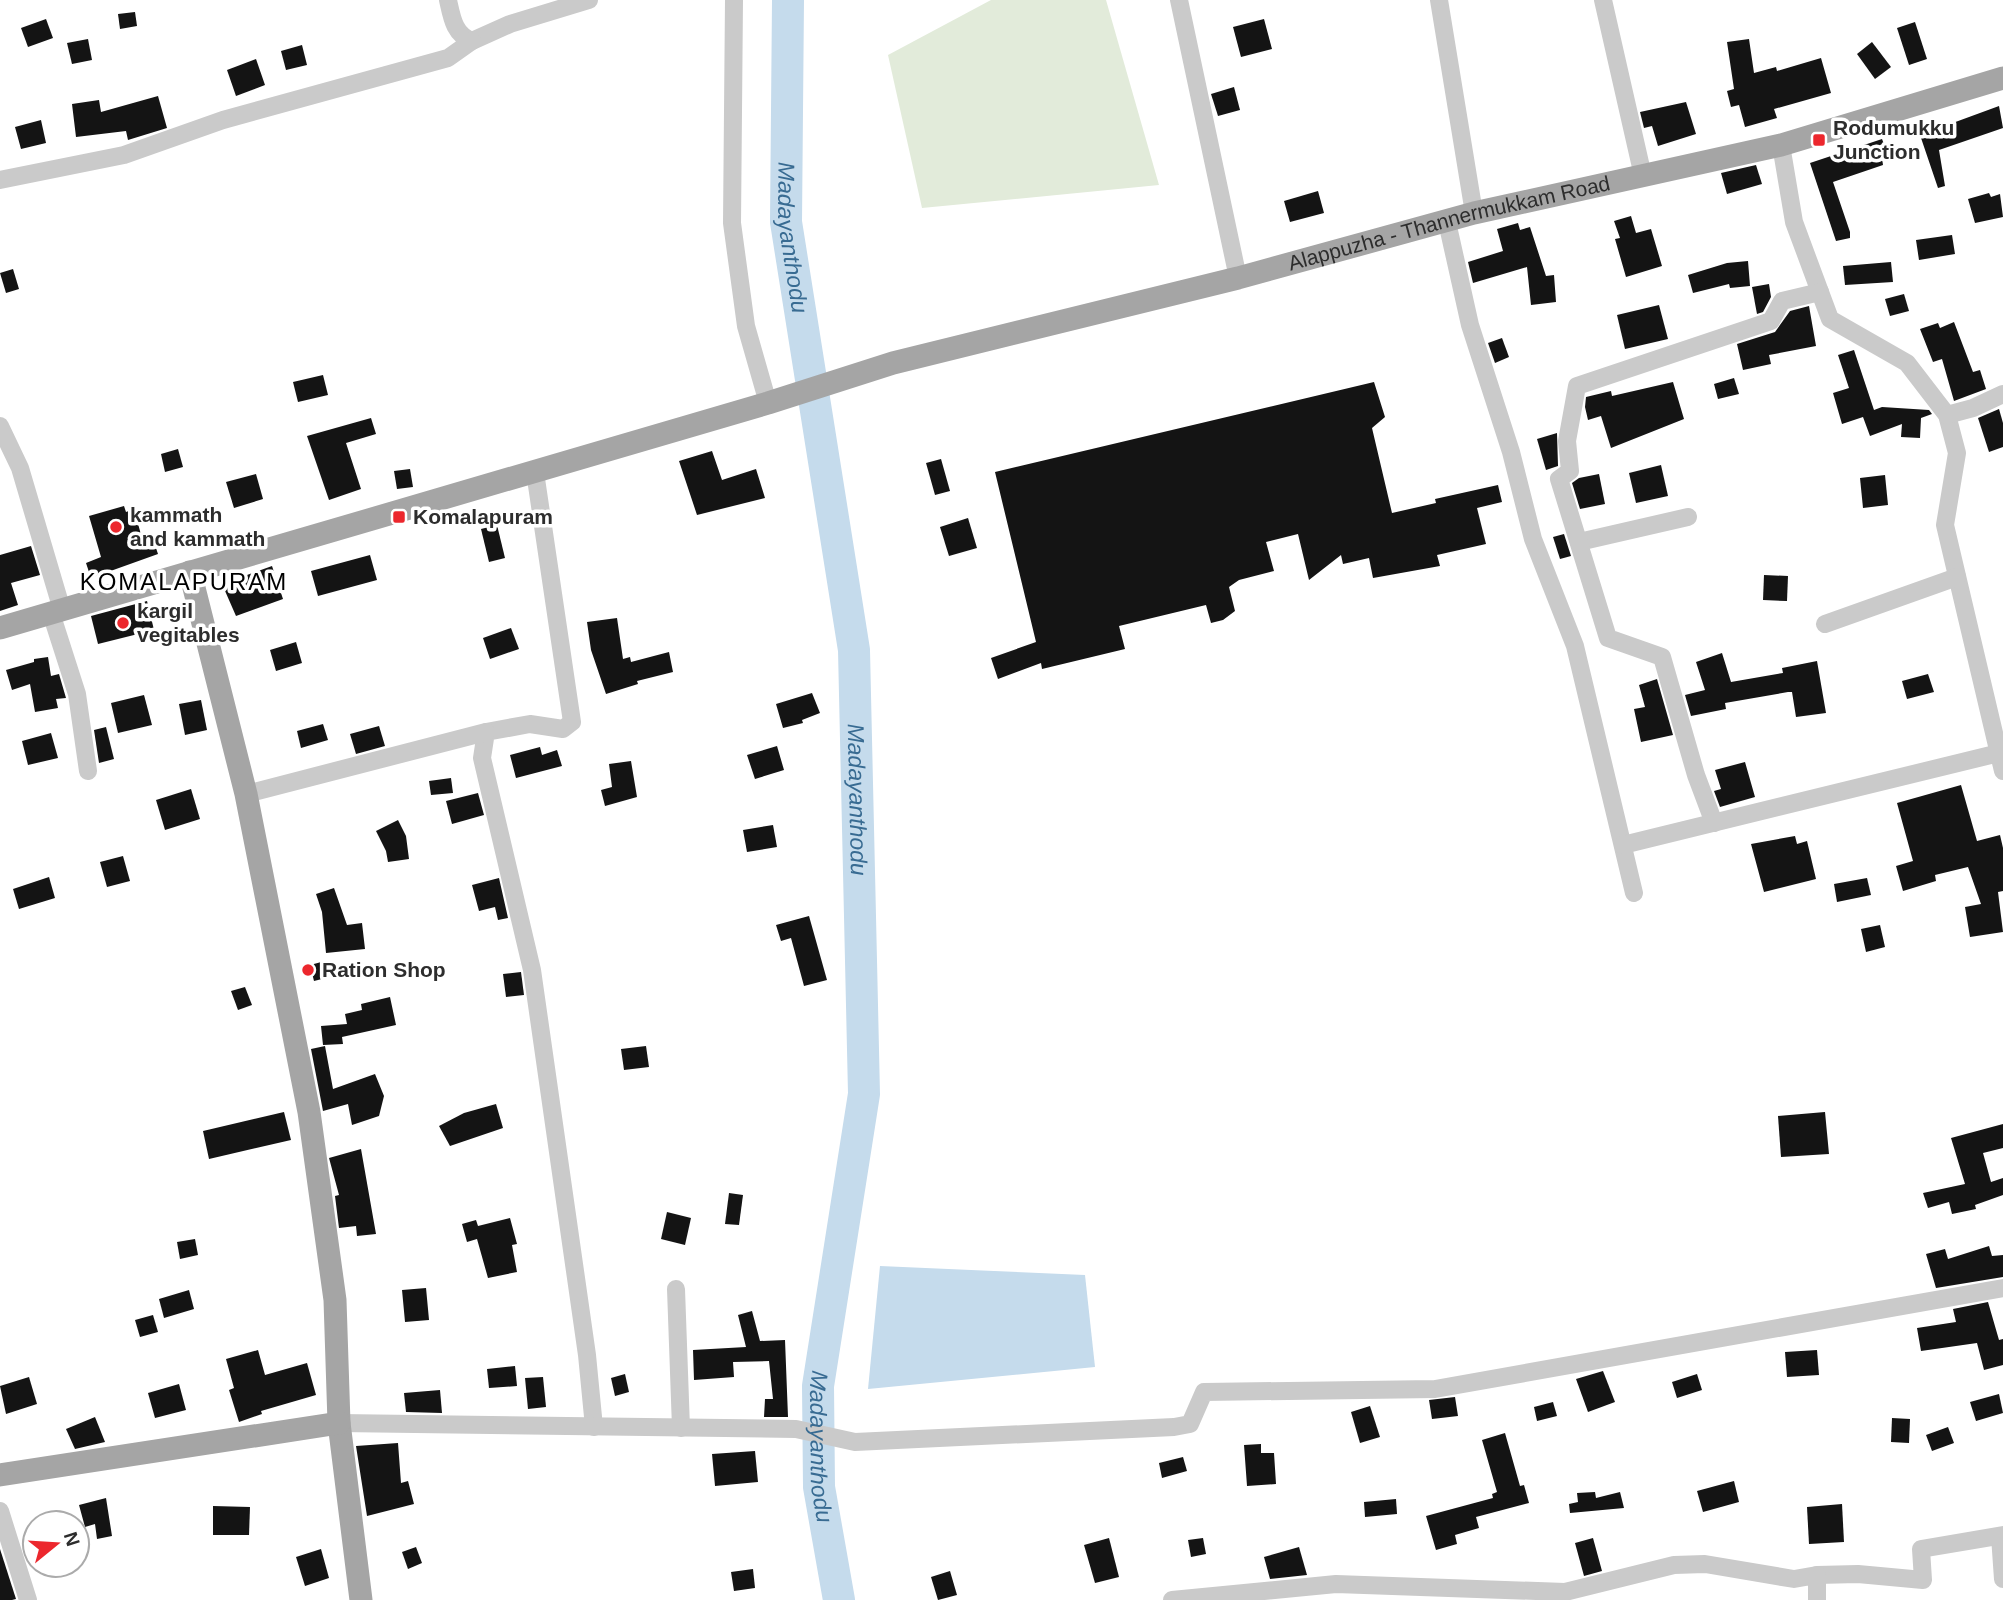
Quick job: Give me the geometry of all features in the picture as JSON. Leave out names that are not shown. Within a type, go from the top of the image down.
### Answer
[{"type":"main road","name":"Alappuzha - Thannermukkam Road","points":[[774,401],[893,363],[1238,278],[1474,214],[1781,145],[2003,78]]},
{"type":"main road","points":[[0,628],[774,401]]},
{"type":"main road","points":[[190,572],[246,794],[309,1112],[335,1300],[339,1423],[360,1600]]},
{"type":"main road","points":[[0,1475],[339,1423]]},
{"type":"street","points":[[447,0],[453,23],[462,37],[472,41]]},
{"type":"street","points":[[0,180],[124,155],[223,120],[438,61],[472,41],[510,24],[589,0]]},
{"type":"street","points":[[734,0],[732,223],[746,326],[774,401]]},
{"type":"street","points":[[1179,0],[1238,278]]},
{"type":"street","points":[[1439,0],[1474,214]]},
{"type":"street","points":[[1603,0],[1643,176]]},
{"type":"street","points":[[1781,145],[1794,222],[1830,319],[1907,362],[1947,415],[1957,453],[1945,525],[2003,771]]},
{"type":"street","points":[[1447,222],[1470,325],[1511,452],[1533,539],[1575,646],[1634,893]]},
{"type":"street","points":[[1714,822],[1696,775],[1662,657],[1608,638],[1559,479],[1570,471],[1567,441],[1577,386],[1771,321],[1782,300],[1820,292]]},
{"type":"street","points":[[1947,415],[1973,408],[2003,394]]},
{"type":"street","points":[[0,426],[20,468],[77,694],[88,771]]},
{"type":"street","points":[[246,794],[486,732],[530,724],[563,729],[572,722],[535,472]]},
{"type":"street","points":[[1579,542],[1688,517]]},
{"type":"street","points":[[1825,624],[1957,577]]},
{"type":"street","points":[[486,732],[482,758],[532,970],[585,1342],[594,1426]]},
{"type":"street","points":[[1623,845],[1999,753]]},
{"type":"street","points":[[339,1423],[796,1429],[855,1442],[1174,1427],[1190,1424],[1195,1416],[1199,1397],[1211,1391],[1435,1388],[2003,1288]]},
{"type":"street","points":[[676,1289],[681,1428]]},
{"type":"street","points":[[0,1511],[28,1600]]},
{"type":"street","points":[[1172,1600],[1336,1584],[1565,1596],[1674,1565],[1705,1564],[1794,1578],[1858,1574],[1923,1580],[1921,1549],[2002,1535],[2003,1579]]},
{"type":"street","points":[[1817,1575],[1817,1600]]},
{"type":"green space","points":[[991,0],[1106,0],[1159,185],[922,208],[888,55]]},
{"type":"water","points":[[880,1266],[1085,1275],[1095,1367],[868,1389]]},
{"type":"building","points":[[135,12],[137,26],[120,29],[118,14]]},
{"type":"building","points":[[46,19],[53,38],[28,47],[21,28]]},
{"type":"building","points":[[1264,19],[1272,49],[1241,57],[1233,27]]},
{"type":"building","points":[[1915,22],[1927,59],[1909,65],[1897,28]]},
{"type":"building","points":[[88,39],[92,60],[72,64],[67,43]]},
{"type":"building","points":[[1749,39],[1754,73],[1776,67],[1777,71],[1821,58],[1831,93],[1774,109],[1777,118],[1745,127],[1739,105],[1731,107],[1727,91],[1734,89],[1727,42]]},
{"type":"building","points":[[1872,42],[1891,67],[1875,79],[1857,54]]},
{"type":"building","points":[[302,45],[307,65],[286,70],[281,51]]},
{"type":"building","points":[[256,59],[265,85],[236,96],[227,70]]},
{"type":"building","points":[[1234,87],[1240,110],[1218,116],[1211,94]]},
{"type":"building","points":[[158,96],[167,128],[128,140],[126,131],[76,137],[72,104],[99,100],[101,112]]},
{"type":"building","points":[[1686,102],[1696,134],[1658,146],[1652,126],[1644,128],[1640,112]]},
{"type":"building","points":[[1999,106],[2003,128],[1939,150],[1945,186],[1938,188],[1920,135]]},
{"type":"building","points":[[41,120],[46,143],[21,149],[15,127]]},
{"type":"building","points":[[1882,139],[1889,157],[1882,158],[1883,165],[1833,182],[1850,232],[1850,238],[1836,241],[1810,163]]},
{"type":"building","points":[[1756,165],[1762,184],[1727,194],[1721,173]]},
{"type":"building","points":[[1318,191],[1324,213],[1290,222],[1284,201]]},
{"type":"building","points":[[1989,193],[1991,197],[2000,194],[2003,217],[1975,223],[1968,199]]},
{"type":"building","points":[[1631,216],[1636,233],[1651,229],[1662,266],[1626,277],[1615,239],[1620,238],[1614,221]]},
{"type":"building","points":[[1518,223],[1520,230],[1530,227],[1546,276],[1554,275],[1556,302],[1531,305],[1527,267],[1473,283],[1468,262],[1503,251],[1497,229]]},
{"type":"building","points":[[1952,235],[1955,254],[1919,260],[1916,240]]},
{"type":"building","points":[[1748,261],[1750,286],[1730,288],[1729,284],[1693,293],[1688,275],[1727,263]]},
{"type":"building","points":[[1891,262],[1893,282],[1845,285],[1843,266]]},
{"type":"building","points":[[13,269],[19,289],[6,293],[0,273]]},
{"type":"building","points":[[1769,284],[1771,297],[1763,312],[1757,314],[1752,287]]},
{"type":"building","points":[[1904,294],[1909,311],[1890,316],[1885,299]]},
{"type":"building","points":[[1659,305],[1668,339],[1625,349],[1617,315]]},
{"type":"building","points":[[1809,306],[1816,346],[1769,355],[1771,364],[1743,370],[1737,344],[1775,332],[1790,311]]},
{"type":"building","points":[[1954,322],[1973,372],[1980,370],[1986,389],[1954,401],[1942,359],[1933,362],[1920,329],[1938,323],[1940,328]]},
{"type":"building","points":[[1502,338],[1509,357],[1495,363],[1488,343]]},
{"type":"building","points":[[1854,350],[1874,410],[1882,407],[1929,410],[1932,414],[1921,418],[1920,438],[1901,437],[1902,424],[1870,436],[1863,417],[1842,424],[1833,393],[1849,388],[1838,355]]},
{"type":"building","points":[[323,375],[328,395],[298,402],[293,382]]},
{"type":"building","points":[[1734,378],[1739,394],[1718,399],[1714,384]]},
{"type":"building","points":[[1374,382],[1385,417],[1372,428],[1392,513],[1436,503],[1435,499],[1498,485],[1502,502],[1477,508],[1486,544],[1437,555],[1440,566],[1373,578],[1369,558],[1343,564],[1341,555],[1309,580],[1298,534],[1266,542],[1274,571],[1239,580],[1229,587],[1235,611],[1223,620],[1211,623],[1206,605],[1119,626],[1125,649],[1042,669],[1041,663],[998,679],[991,658],[1036,642],[995,472]]},
{"type":"building","points":[[1673,382],[1684,419],[1611,448],[1601,416],[1588,420],[1586,397],[1611,391],[1612,396]]},
{"type":"building","points":[[1999,409],[2003,423],[2003,447],[1989,452],[1978,418]]},
{"type":"building","points":[[371,418],[376,434],[346,443],[361,489],[329,500],[307,436]]},
{"type":"building","points":[[1557,433],[1558,466],[1546,470],[1537,439]]},
{"type":"building","points":[[178,449],[183,467],[165,472],[161,454]]},
{"type":"building","points":[[712,451],[722,480],[756,469],[765,498],[697,515],[679,461]]},
{"type":"building","points":[[941,459],[950,491],[935,495],[926,463]]},
{"type":"building","points":[[1661,465],[1668,496],[1636,503],[1629,473]]},
{"type":"building","points":[[410,469],[413,487],[397,489],[394,471]]},
{"type":"building","points":[[256,474],[263,499],[234,508],[226,482]]},
{"type":"building","points":[[1599,474],[1605,504],[1580,509],[1572,483],[1579,478]]},
{"type":"building","points":[[1885,475],[1888,505],[1863,508],[1860,478]]},
{"type":"building","points":[[124,506],[126,512],[134,509],[143,542],[153,539],[158,554],[91,578],[86,563],[101,557],[89,516]]},
{"type":"building","points":[[968,518],[977,548],[949,556],[940,527]]},
{"type":"building","points":[[497,525],[505,558],[489,562],[481,529]]},
{"type":"building","points":[[1564,534],[1571,556],[1560,559],[1553,537]]},
{"type":"building","points":[[31,546],[40,575],[11,583],[18,605],[0,611],[0,555]]},
{"type":"building","points":[[370,555],[377,580],[318,596],[311,571]]},
{"type":"building","points":[[272,566],[283,599],[236,616],[222,584]]},
{"type":"building","points":[[1764,575],[1788,576],[1787,601],[1763,600]]},
{"type":"building","name":"kargil vegitables","points":[[147,601],[154,630],[98,644],[91,616]]},
{"type":"building","points":[[617,618],[623,659],[630,657],[631,662],[669,652],[673,672],[637,681],[638,684],[606,694],[591,650],[587,622]]},
{"type":"building","points":[[511,628],[519,649],[490,659],[483,638]]},
{"type":"building","points":[[296,642],[302,663],[276,671],[270,650]]},
{"type":"building","points":[[1722,653],[1731,682],[1783,673],[1782,668],[1817,661],[1826,713],[1796,717],[1792,692],[1788,692],[1725,703],[1726,709],[1691,716],[1685,695],[1705,690],[1696,662]]},
{"type":"building","points":[[48,657],[51,676],[59,674],[66,698],[56,699],[58,708],[35,712],[30,684],[12,690],[6,670],[34,662],[34,659]]},
{"type":"building","points":[[1928,674],[1934,692],[1907,699],[1902,681]]},
{"type":"building","points":[[1657,679],[1673,735],[1641,742],[1634,709],[1645,707],[1639,685]]},
{"type":"building","points":[[812,693],[820,713],[802,720],[803,723],[783,728],[776,704]]},
{"type":"building","points":[[144,695],[152,725],[118,733],[111,703]]},
{"type":"building","points":[[201,700],[207,730],[185,735],[179,704]]},
{"type":"building","points":[[323,724],[328,740],[301,748],[297,731]]},
{"type":"building","points":[[379,726],[385,746],[356,754],[350,734]]},
{"type":"building","points":[[106,727],[114,759],[99,763],[94,730]]},
{"type":"building","points":[[51,733],[58,758],[28,765],[22,741]]},
{"type":"building","points":[[777,746],[784,770],[755,779],[747,755]]},
{"type":"building","points":[[540,747],[542,755],[557,750],[562,766],[516,778],[510,755]]},
{"type":"building","points":[[631,761],[637,797],[605,806],[601,790],[612,787],[609,764]]},
{"type":"building","points":[[1745,762],[1755,797],[1720,807],[1714,791],[1721,789],[1715,770]]},
{"type":"building","points":[[451,778],[453,793],[431,795],[429,781]]},
{"type":"building","points":[[1961,785],[1977,841],[2000,835],[2003,848],[2003,891],[1998,892],[2003,932],[1970,937],[1965,907],[1981,904],[1968,867],[1935,875],[1936,881],[1903,891],[1896,866],[1913,861],[1897,803]]},
{"type":"building","points":[[191,789],[200,819],[165,830],[156,800]]},
{"type":"building","points":[[478,793],[484,815],[452,824],[446,801]]},
{"type":"building","points":[[398,820],[406,836],[409,859],[388,862],[386,851],[376,831]]},
{"type":"building","points":[[773,825],[777,847],[747,852],[743,830]]},
{"type":"building","points":[[1795,836],[1797,844],[1807,841],[1816,879],[1764,892],[1751,844]]},
{"type":"building","points":[[123,856],[130,881],[107,887],[100,862]]},
{"type":"building","points":[[49,877],[55,898],[19,909],[13,889]]},
{"type":"building","points":[[499,878],[508,918],[498,920],[495,907],[479,911],[472,885]]},
{"type":"building","points":[[1867,878],[1871,895],[1837,902],[1834,884]]},
{"type":"building","points":[[334,888],[347,925],[362,923],[365,949],[326,953],[322,912],[316,894]]},
{"type":"building","points":[[809,916],[827,980],[804,986],[791,938],[781,941],[776,925]]},
{"type":"building","points":[[1880,925],[1885,947],[1866,952],[1861,929]]},
{"type":"building","points":[[329,960],[334,976],[314,981],[310,965]]},
{"type":"building","points":[[521,972],[524,995],[506,997],[503,974]]},
{"type":"building","points":[[245,987],[252,1005],[238,1010],[231,991]]},
{"type":"building","points":[[390,997],[396,1025],[342,1037],[343,1044],[323,1045],[321,1026],[347,1024],[345,1014],[362,1010],[361,1004]]},
{"type":"building","points":[[325,1046],[333,1089],[375,1074],[384,1096],[379,1116],[352,1125],[348,1104],[323,1111],[311,1049]]},
{"type":"building","points":[[646,1046],[649,1067],[624,1070],[621,1049]]},
{"type":"building","points":[[496,1104],[503,1128],[450,1146],[439,1126],[464,1113]]},
{"type":"building","points":[[284,1112],[291,1140],[209,1159],[203,1131]]},
{"type":"building","points":[[1825,1112],[1829,1154],[1781,1157],[1778,1116]]},
{"type":"building","points":[[2003,1124],[2003,1148],[1983,1153],[1991,1182],[2003,1178],[2003,1195],[1975,1205],[1976,1209],[1952,1214],[1949,1202],[1928,1208],[1923,1193],[1965,1184],[1951,1138]]},
{"type":"building","points":[[361,1149],[376,1234],[357,1236],[356,1226],[339,1228],[335,1196],[339,1195],[329,1158]]},
{"type":"building","points":[[729,1193],[743,1195],[739,1225],[725,1224]]},
{"type":"building","points":[[667,1212],[691,1218],[685,1245],[661,1239]]},
{"type":"building","points":[[510,1218],[517,1244],[512,1245],[517,1272],[488,1278],[477,1239],[467,1242],[462,1224],[476,1220],[478,1226]]},
{"type":"building","points":[[195,1239],[198,1255],[180,1259],[177,1242]]},
{"type":"building","points":[[1989,1246],[1992,1256],[2003,1255],[2003,1277],[1936,1288],[1926,1254],[1945,1249],[1948,1259]]},
{"type":"building","points":[[426,1288],[429,1320],[405,1322],[402,1290]]},
{"type":"building","points":[[189,1290],[194,1309],[164,1318],[159,1299]]},
{"type":"building","points":[[1988,1302],[1999,1340],[2003,1339],[2003,1365],[1984,1370],[1977,1343],[1921,1351],[1917,1328],[1956,1322],[1953,1309]]},
{"type":"building","points":[[752,1311],[760,1341],[785,1340],[788,1417],[764,1417],[765,1399],[773,1399],[769,1361],[733,1362],[734,1377],[694,1380],[693,1350],[746,1347],[738,1315]]},
{"type":"building","points":[[153,1315],[158,1332],[140,1337],[135,1320]]},
{"type":"building","points":[[258,1350],[265,1375],[307,1363],[316,1395],[261,1411],[262,1414],[239,1422],[229,1390],[234,1388],[226,1359]]},
{"type":"building","points":[[1817,1350],[1819,1375],[1787,1377],[1785,1352]]},
{"type":"building","points":[[515,1366],[517,1386],[489,1388],[487,1369]]},
{"type":"building","points":[[1603,1371],[1615,1402],[1588,1412],[1576,1379]]},
{"type":"building","points":[[625,1374],[629,1392],[615,1396],[611,1378]]},
{"type":"building","points":[[1697,1374],[1702,1390],[1677,1398],[1672,1382]]},
{"type":"building","points":[[29,1377],[37,1404],[6,1414],[0,1386]]},
{"type":"building","points":[[543,1377],[546,1407],[528,1409],[525,1378]]},
{"type":"building","points":[[179,1384],[186,1410],[155,1418],[148,1393]]},
{"type":"building","points":[[440,1390],[442,1413],[406,1412],[404,1393]]},
{"type":"building","points":[[1999,1394],[2003,1413],[1976,1421],[1970,1402]]},
{"type":"building","points":[[1455,1397],[1458,1416],[1432,1419],[1429,1400]]},
{"type":"building","points":[[1553,1402],[1557,1416],[1537,1421],[1534,1407]]},
{"type":"building","points":[[1370,1406],[1380,1437],[1360,1443],[1351,1412]]},
{"type":"building","points":[[95,1417],[105,1442],[75,1449],[66,1429]]},
{"type":"building","points":[[1892,1418],[1910,1419],[1909,1443],[1891,1442]]},
{"type":"building","points":[[1948,1427],[1954,1443],[1932,1451],[1926,1435]]},
{"type":"building","points":[[1505,1433],[1520,1486],[1524,1485],[1529,1503],[1476,1517],[1479,1528],[1455,1535],[1457,1544],[1436,1550],[1426,1516],[1493,1498],[1492,1494],[1497,1492],[1482,1440]]},
{"type":"building","points":[[398,1443],[401,1483],[408,1481],[414,1504],[367,1516],[356,1446]]},
{"type":"building","points":[[1261,1444],[1261,1453],[1274,1453],[1276,1484],[1247,1486],[1244,1445]]},
{"type":"building","points":[[755,1451],[758,1482],[715,1486],[712,1454]]},
{"type":"building","points":[[1183,1457],[1187,1471],[1162,1478],[1159,1463]]},
{"type":"building","points":[[1734,1481],[1739,1502],[1703,1512],[1697,1491]]},
{"type":"building","points":[[1595,1492],[1596,1498],[1620,1492],[1624,1508],[1570,1513],[1569,1504],[1578,1502],[1577,1493]]},
{"type":"building","points":[[106,1498],[112,1536],[97,1539],[95,1524],[91,1525],[91,1509],[80,1509],[79,1505]]},
{"type":"building","points":[[1396,1499],[1397,1514],[1365,1517],[1364,1502]]},
{"type":"building","points":[[1842,1504],[1844,1542],[1809,1544],[1807,1507]]},
{"type":"building","points":[[213,1506],[250,1507],[249,1535],[213,1535]]},
{"type":"building","points":[[1109,1538],[1119,1577],[1095,1583],[1084,1545]]},
{"type":"building","points":[[1203,1538],[1206,1554],[1191,1557],[1188,1540]]},
{"type":"building","points":[[1593,1538],[1602,1571],[1584,1576],[1575,1543]]},
{"type":"building","points":[[416,1547],[422,1563],[408,1569],[402,1552]]},
{"type":"building","points":[[1299,1547],[1307,1575],[1270,1579],[1264,1557]]},
{"type":"building","points":[[0,1549],[16,1599],[0,1600]]},
{"type":"building","points":[[321,1549],[329,1578],[305,1586],[296,1557]]},
{"type":"building","points":[[753,1569],[755,1588],[734,1591],[731,1572]]},
{"type":"building","points":[[950,1571],[957,1595],[938,1600],[931,1577]]},
{"type":"waterway","name":"Madayanthodu","points":[[788,0],[786,222],[854,650],[864,1094],[818,1386],[819,1487],[839,1600]]},
{"type":"place","name":"Rodumukku Junction","points":[[1819,140]]},
{"type":"place","name":"Komalapuram","points":[[399,517]]},
{"type":"place","name":"kammath and kammath","points":[[116,527]]},
{"type":"place","name":"kargil vegitables","points":[[123,623]]},
{"type":"place","name":"Ration Shop","points":[[308,970]]},
{"type":"district","name":"KOMALAPURAM","points":[[184,582]]}]
